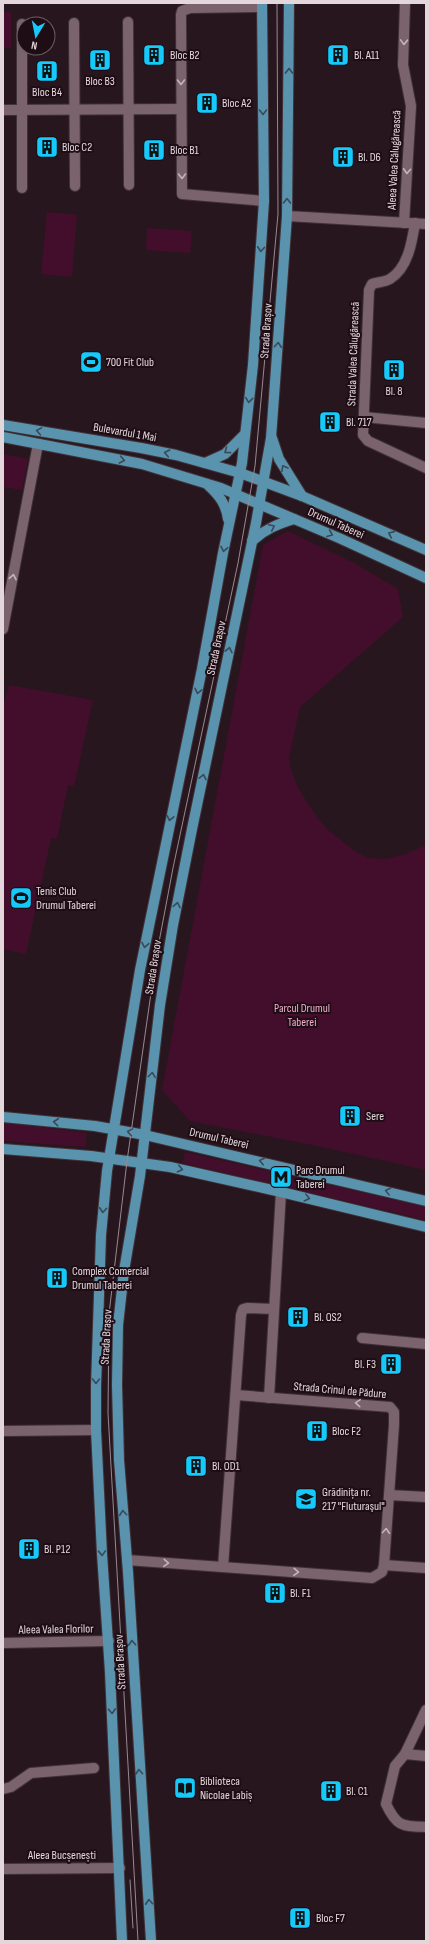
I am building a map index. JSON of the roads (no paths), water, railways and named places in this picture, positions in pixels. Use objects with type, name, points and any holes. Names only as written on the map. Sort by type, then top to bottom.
[{"type":"main road","name":"Strada Brașov","points":[[151,1941],[118,1434],[118,1332],[124,1271],[142,1163],[160,1005],[173,926],[260,504],[271,438],[287,216],[289,3]]},
{"type":"main road","name":"Strada Brașov","points":[[122,1941],[109,1641],[96,1430],[96,1370],[101,1235],[109,1158],[140,970],[202,669],[240,473],[253,365],[264,201],[262,5]]},
{"type":"main road","name":"Bulevardul 1 Mai","points":[[3,425],[141,448],[240,473]]},
{"type":"main road","points":[[205,463],[225,454],[245,434]]},
{"type":"main road","points":[[3,437],[142,464],[236,494]]},
{"type":"main road","points":[[271,438],[279,459],[302,496]]},
{"type":"main road","name":"Drumul Taberei","points":[[240,473],[302,496],[426,550]]},
{"type":"main road","points":[[207,484],[222,501],[227,510],[229,525]]},
{"type":"main road","name":"Drumul Taberei","points":[[236,494],[426,578]]},
{"type":"main road","points":[[252,541],[272,526],[294,519]]},
{"type":"main road","name":"Drumul Taberei","points":[[3,1117],[114,1129],[145,1135],[426,1201]]},
{"type":"main road","points":[[3,1149],[109,1158],[170,1167],[426,1227]]},
{"type":"street","name":"Aleea Valea Călugărească","points":[[404,223],[411,106],[403,65],[406,3]]},
{"type":"street","points":[[262,5],[190,8],[182,11],[181,109],[182,194],[264,201]]},
{"type":"street","points":[[128,22],[129,184]]},
{"type":"street","points":[[74,23],[75,186]]},
{"type":"street","points":[[22,56],[22,188]]},
{"type":"street","points":[[3,110],[181,109]]},
{"type":"street","points":[[287,216],[426,224]]},
{"type":"street","name":"Strada Valea Călugărească","points":[[415,223],[411,245],[404,262],[390,279],[372,284],[369,290],[363,435],[365,439],[426,468]]},
{"type":"street","points":[[364,417],[426,423]]},
{"type":"street","points":[[3,629],[38,444]]},
{"type":"street","points":[[269,1398],[281,1192]]},
{"type":"street","points":[[223,1567],[241,1315],[243,1310],[246,1308],[274,1309]]},
{"type":"street","points":[[362,1338],[426,1344]]},
{"type":"street","name":"Strada Crinul de Pădure","points":[[236,1395],[390,1407],[394,1412],[384,1565]]},
{"type":"street","points":[[3,1431],[96,1430]]},
{"type":"street","points":[[389,1495],[426,1497]]},
{"type":"street","points":[[127,1560],[372,1578],[382,1572],[384,1565],[426,1568]]},
{"type":"street","name":"Aleea Valea Florilor","points":[[3,1643],[109,1641]]},
{"type":"street","points":[[426,1710],[405,1754],[395,1766],[386,1804],[394,1819],[402,1826],[426,1827]]},
{"type":"street","points":[[405,1754],[426,1756]]},
{"type":"street","points":[[3,1789],[11,1787],[31,1773],[94,1768]]},
{"type":"street","name":"Aleea Bucșenești","points":[[3,1869],[120,1868]]},
{"type":"tram line","points":[[138,1941],[108,1413],[109,1314],[127,1161],[156,958],[173,868],[238,563],[255,466],[278,214],[277,3]]},
{"type":"tram line","points":[[130,1880],[133,1928]]},
{"type":"place","name":"Bloc B2","points":[[154,55]]},
{"type":"place","name":"Bl. A11","points":[[338,55]]},
{"type":"place","name":"Bloc B3","points":[[100,60]]},
{"type":"place","name":"Bloc B4","points":[[47,71]]},
{"type":"place","name":"Bloc A2","points":[[207,103]]},
{"type":"place","name":"Bloc C2","points":[[47,147]]},
{"type":"place","name":"Bloc B1","points":[[154,150]]},
{"type":"place","name":"Bl. D6","points":[[343,157]]},
{"type":"place","name":"700 Fit Club","points":[[91,362]]},
{"type":"place","name":"Bl. 8","points":[[394,370]]},
{"type":"place","name":"Bl. 717","points":[[330,422]]},
{"type":"place","name":"Tenis Club Drumul Taberei","points":[[21,898]]},
{"type":"place","name":"Sere","points":[[350,1116]]},
{"type":"place","name":"Parc Drumul Taberei","points":[[281,1177]]},
{"type":"place","name":"Complex Comercial Drumul Taberei","points":[[57,1278]]},
{"type":"place","name":"Bl. OS2","points":[[298,1317]]},
{"type":"place","name":"Bl. F3","points":[[391,1364]]},
{"type":"place","name":"Bloc F2","points":[[317,1431]]},
{"type":"place","name":"Bl. OD1","points":[[196,1466]]},
{"type":"place","name":"Grădinița nr. 217 \"Fluturaşul\"","points":[[306,1499]]},
{"type":"place","name":"Bl. P12","points":[[29,1549]]},
{"type":"place","name":"Bl. F1","points":[[275,1593]]},
{"type":"place","name":"Biblioteca Nicolae Labiș","points":[[185,1788]]},
{"type":"place","name":"Bl. C1","points":[[331,1791]]},
{"type":"place","name":"Bloc F7","points":[[300,1918]]},
{"type":"park label","name":"Parcul Drumul Taberei","points":[[302,1015]]}]
